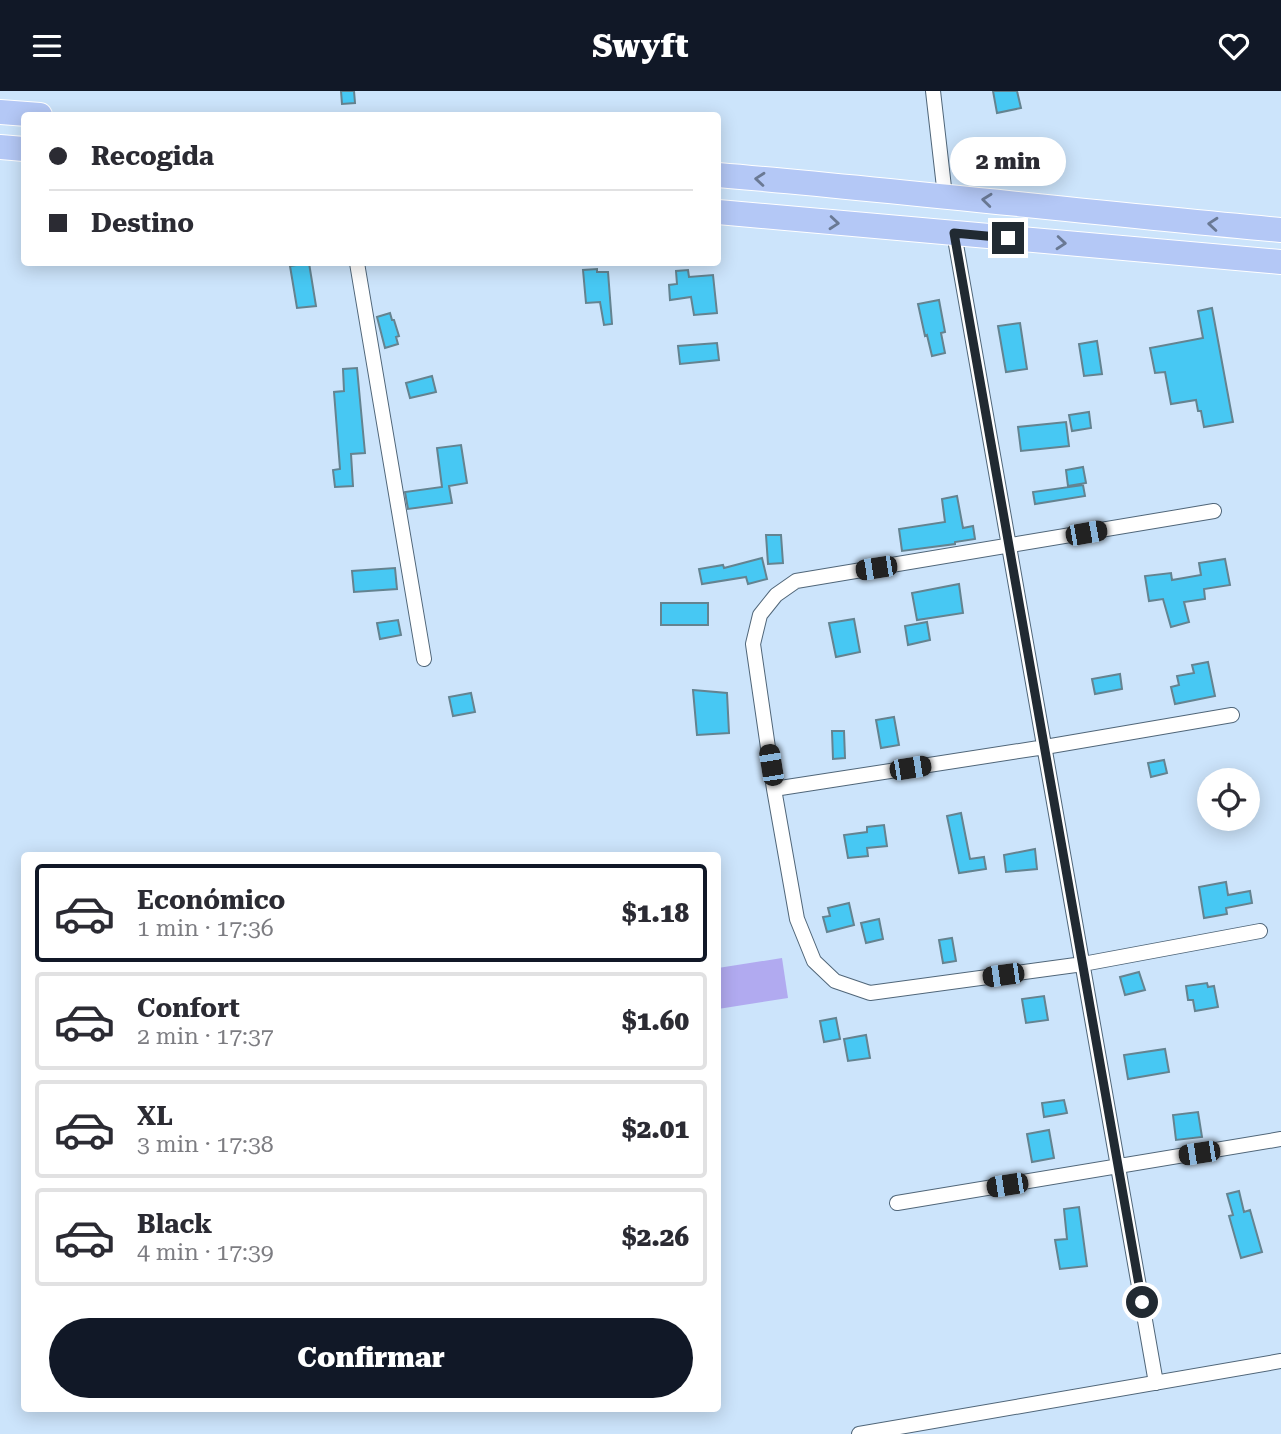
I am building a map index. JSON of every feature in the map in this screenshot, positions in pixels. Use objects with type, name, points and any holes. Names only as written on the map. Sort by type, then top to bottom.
[{"type":"highway","points":[[0,112],[21,114]]},
{"type":"highway","points":[[0,147],[21,149]]},
{"type":"highway","points":[[721,175],[1281,230]]},
{"type":"highway","points":[[721,212],[1281,262]]},
{"type":"street","points":[[933,91],[945,196]]},
{"type":"street","points":[[954,233],[1156,1383]]},
{"type":"street","points":[[358,266],[424,659]]},
{"type":"street","points":[[1214,511],[796,581],[776,595],[760,615],[753,644],[774,789],[797,919],[814,961],[835,981],[870,993],[1083,964],[1260,931]]},
{"type":"street","points":[[774,789],[1232,715]]},
{"type":"street","points":[[897,1203],[1281,1139]]},
{"type":"street","points":[[859,1434],[1281,1361]]},
{"type":"shaded area","points":[[782,958],[788,998],[721,1009],[721,968]]},
{"type":"building","points":[[341,91],[354,91],[355,103],[342,104]]},
{"type":"building","points":[[993,91],[1017,91],[1021,108],[997,113]]},
{"type":"building","points":[[290,266],[309,266],[316,306],[297,308]]},
{"type":"building","points":[[597,269],[597,272],[608,272],[612,324],[604,325],[600,302],[586,303],[583,270]]},
{"type":"building","points":[[688,270],[689,277],[713,275],[717,313],[694,315],[691,297],[670,300],[669,285],[677,284],[676,271]]},
{"type":"building","points":[[939,300],[945,332],[941,333],[945,353],[932,356],[918,304]]},
{"type":"building","points":[[1212,308],[1233,422],[1204,427],[1196,400],[1171,404],[1165,372],[1155,373],[1150,348],[1203,338],[1198,311]]},
{"type":"building","points":[[390,313],[399,336],[396,337],[398,344],[385,348],[377,317]]},
{"type":"building","points":[[1020,323],[1027,369],[1006,372],[998,326]]},
{"type":"building","points":[[1097,341],[1102,374],[1084,376],[1079,344]]},
{"type":"building","points":[[717,343],[719,360],[680,364],[678,346]]},
{"type":"building","points":[[357,368],[365,453],[351,454],[353,486],[335,487],[333,470],[340,469],[334,392],[344,391],[343,369]]},
{"type":"building","points":[[432,376],[436,392],[410,398],[406,383]]},
{"type":"building","points":[[1089,412],[1091,428],[1072,431],[1069,415]]},
{"type":"building","points":[[1066,422],[1069,446],[1021,451],[1018,427]]},
{"type":"building","points":[[461,445],[467,483],[449,486],[452,503],[408,509],[405,492],[442,487],[437,448]]},
{"type":"building","points":[[1083,467],[1086,483],[1068,486],[1066,470]]},
{"type":"building","points":[[1083,485],[1085,496],[1035,504],[1033,492]]},
{"type":"building","points":[[957,496],[963,528],[973,526],[975,539],[902,551],[899,529],[945,522],[942,499]]},
{"type":"building","points":[[766,535],[781,535],[783,563],[768,564]]},
{"type":"building","points":[[762,558],[767,579],[748,584],[746,577],[702,584],[699,569],[723,565],[724,568]]},
{"type":"building","points":[[1225,559],[1230,585],[1204,589],[1205,599],[1184,602],[1189,622],[1171,627],[1163,599],[1149,601],[1145,576],[1171,573],[1172,580],[1201,575],[1199,563]]},
{"type":"building","points":[[395,568],[397,589],[354,592],[352,571]]},
{"type":"building","points":[[959,584],[963,613],[917,620],[912,593]]},
{"type":"building","points":[[661,603],[708,603],[708,625],[661,625]]},
{"type":"building","points":[[854,619],[860,652],[836,657],[829,623]]},
{"type":"building","points":[[398,620],[401,635],[380,639],[377,623]]},
{"type":"building","points":[[927,622],[930,640],[908,645],[905,626]]},
{"type":"building","points":[[1208,662],[1215,696],[1175,704],[1171,687],[1179,685],[1177,676],[1194,673],[1192,665]]},
{"type":"building","points":[[1120,674],[1122,689],[1095,694],[1092,679]]},
{"type":"building","points":[[693,690],[727,693],[729,733],[697,735]]},
{"type":"building","points":[[471,693],[475,712],[453,716],[449,697]]},
{"type":"building","points":[[894,717],[899,745],[881,748],[876,720]]},
{"type":"building","points":[[832,731],[844,731],[845,758],[833,759]]},
{"type":"building","points":[[1164,760],[1167,773],[1151,777],[1148,763]]},
{"type":"building","points":[[961,813],[970,859],[984,857],[986,869],[959,873],[947,816]]},
{"type":"building","points":[[884,825],[887,846],[867,848],[868,856],[848,858],[844,835],[867,832],[867,827]]},
{"type":"building","points":[[1035,849],[1037,869],[1006,872],[1004,855]]},
{"type":"building","points":[[1226,882],[1228,895],[1250,891],[1252,903],[1226,908],[1227,914],[1204,918],[1199,887]]},
{"type":"building","points":[[849,903],[854,925],[827,932],[823,917],[830,916],[828,908]]},
{"type":"building","points":[[879,919],[883,939],[866,943],[861,923]]},
{"type":"building","points":[[952,938],[956,961],[943,963],[939,940]]},
{"type":"building","points":[[1139,972],[1145,990],[1125,995],[1120,977]]},
{"type":"building","points":[[1207,983],[1208,987],[1214,986],[1218,1007],[1195,1011],[1193,1000],[1188,1000],[1186,986]]},
{"type":"building","points":[[1044,996],[1048,1020],[1026,1023],[1022,999]]},
{"type":"building","points":[[836,1018],[840,1039],[824,1042],[820,1021]]},
{"type":"building","points":[[866,1035],[870,1058],[848,1061],[844,1039]]},
{"type":"building","points":[[1165,1049],[1169,1072],[1128,1079],[1124,1055]]},
{"type":"building","points":[[1064,1100],[1067,1113],[1044,1117],[1042,1103]]},
{"type":"building","points":[[1198,1112],[1202,1137],[1176,1140],[1173,1115]]},
{"type":"building","points":[[1049,1130],[1054,1158],[1032,1162],[1027,1134]]},
{"type":"building","points":[[1239,1191],[1244,1212],[1250,1210],[1262,1252],[1241,1258],[1229,1216],[1233,1215],[1227,1194]]},
{"type":"building","points":[[1079,1207],[1087,1266],[1060,1269],[1055,1240],[1067,1239],[1064,1209]]},
{"type":"route","points":[[1008,238],[954,233],[1142,1302]]}]
